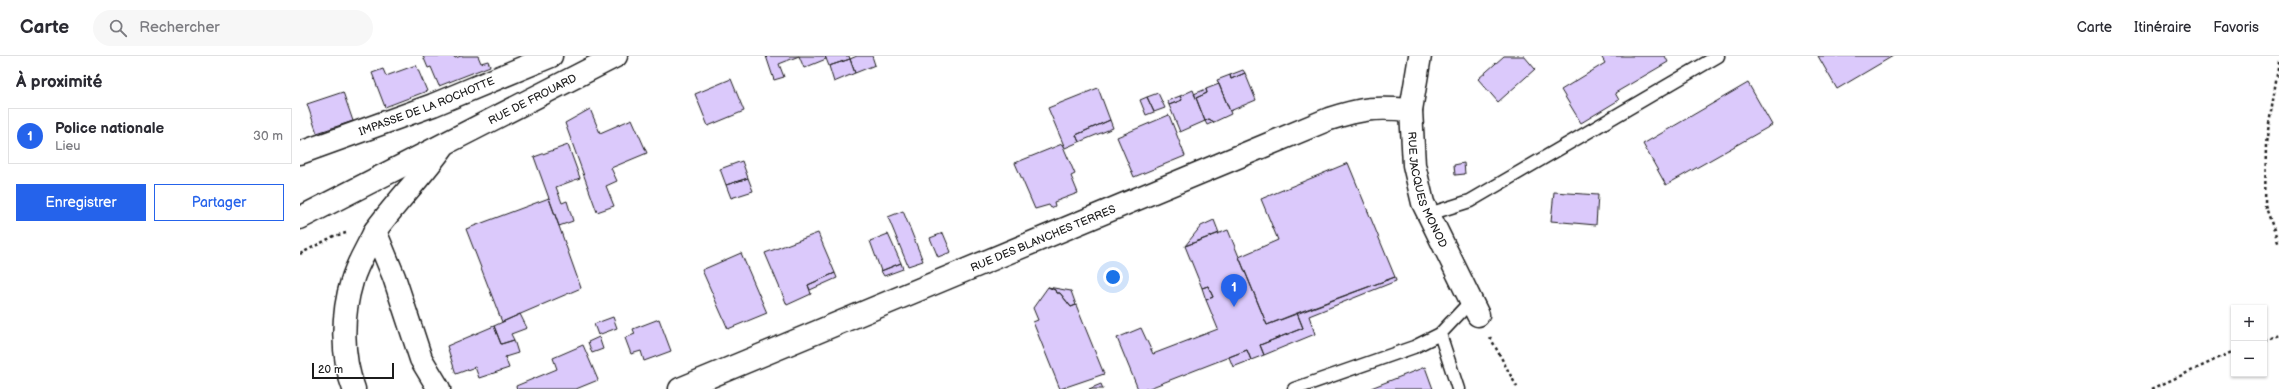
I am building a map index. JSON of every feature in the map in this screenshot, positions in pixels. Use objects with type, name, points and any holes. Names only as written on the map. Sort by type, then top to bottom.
[{"type":"main road","name":"IMPASSE DE LA ROCHOTTE","points":[[300,153],[433,105],[551,56]]},
{"type":"main road","name":"RUE DE FROUARD","points":[[300,218],[447,141],[616,56]]},
{"type":"main road","name":"RUE JACQUES MONOD","points":[[1420,56],[1411,110],[1414,165],[1423,203],[1474,308]]},
{"type":"main road","name":"RUE DES BLANCHES TERRES","points":[[680,389],[1329,119],[1359,109],[1381,107],[1411,110]]},
{"type":"main road","points":[[354,389],[345,352],[345,313],[352,280],[376,231],[390,210],[424,173],[447,141]]},
{"type":"main road","points":[[376,231],[394,277],[421,359],[439,389]]},
{"type":"lane","points":[[1429,214],[1470,201],[1718,56]]},
{"type":"lane","points":[[1294,389],[1414,347],[1440,334],[1474,308]]},
{"type":"lane","points":[[1440,334],[1458,389]]},
{"type":"path","points":[[2279,62],[2266,143],[2265,205],[2279,244]]},
{"type":"path","points":[[300,254],[334,236],[359,230],[376,231]]},
{"type":"path","points":[[1474,308],[1518,389]]},
{"type":"path","points":[[2267,339],[2279,335]]},
{"type":"path","points":[[2152,389],[2231,352]]},
{"type":"building","points":[[423,56],[454,56],[455,58],[461,56],[478,56],[481,63],[488,61],[490,66],[439,86],[431,67],[428,68]]},
{"type":"building","points":[[766,56],[799,56],[779,64],[784,77],[774,80]]},
{"type":"building","points":[[799,56],[825,56],[826,59],[804,68]]},
{"type":"building","points":[[825,56],[849,56],[850,59],[829,66]]},
{"type":"building","points":[[857,56],[872,56],[875,65],[855,73],[850,59]]},
{"type":"building","points":[[1504,56],[1524,56],[1535,69],[1498,102],[1478,79]]},
{"type":"building","points":[[1601,56],[1665,56],[1668,62],[1615,93],[1619,100],[1581,123],[1561,90],[1605,63]]},
{"type":"building","points":[[1818,56],[1893,56],[1837,89]]},
{"type":"building","points":[[850,59],[855,73],[834,82],[829,66]]},
{"type":"building","points":[[416,65],[427,91],[385,107],[372,73],[383,69],[386,76]]},
{"type":"building","points":[[1243,70],[1245,73],[1231,79],[1230,75]]},
{"type":"building","points":[[1245,73],[1256,100],[1230,111],[1217,80],[1230,75],[1231,79]]},
{"type":"building","points":[[731,79],[744,111],[708,126],[695,94]]},
{"type":"building","points":[[1748,83],[1772,125],[1666,185],[1643,144]]},
{"type":"building","points":[[1219,84],[1231,114],[1214,122],[1209,119],[1205,121],[1196,98],[1207,93],[1206,89]]},
{"type":"building","points":[[1098,88],[1110,120],[1076,135],[1079,142],[1065,148],[1048,108]]},
{"type":"building","points":[[1206,89],[1207,93],[1196,98],[1194,94]]},
{"type":"building","points":[[1193,90],[1205,121],[1180,132],[1169,105],[1182,100],[1180,96]]},
{"type":"building","points":[[343,92],[353,121],[317,133],[307,104]]},
{"type":"building","points":[[1158,93],[1165,108],[1154,112],[1147,97]]},
{"type":"building","points":[[1180,96],[1182,100],[1169,105],[1167,101]]},
{"type":"building","points":[[1147,97],[1154,112],[1146,115],[1140,100]]},
{"type":"building","points":[[590,109],[600,133],[632,119],[647,153],[611,168],[617,181],[606,186],[614,206],[597,212],[565,123]]},
{"type":"building","points":[[1169,115],[1185,156],[1134,177],[1117,137]]},
{"type":"building","points":[[1209,119],[1214,122],[1207,125],[1205,121]]},
{"type":"building","points":[[1110,120],[1113,128],[1079,142],[1076,135]]},
{"type":"building","points":[[1062,144],[1075,174],[1071,176],[1078,193],[1054,202],[1055,206],[1051,208],[1049,205],[1035,209],[1015,163]]},
{"type":"building","points":[[568,145],[580,178],[556,187],[562,203],[567,201],[573,221],[559,226],[534,157]]},
{"type":"building","points":[[742,161],[748,178],[726,185],[720,169]]},
{"type":"building","points":[[1348,163],[1395,277],[1267,325],[1239,257],[1278,240],[1261,199]]},
{"type":"building","points":[[1464,163],[1465,174],[1455,175],[1454,165]]},
{"type":"building","points":[[748,178],[753,191],[731,198],[726,185]]},
{"type":"building","points":[[1554,192],[1598,195],[1596,225],[1551,221]]},
{"type":"building","points":[[549,198],[581,288],[502,322],[466,229]]},
{"type":"building","points":[[903,211],[923,261],[908,266],[888,217]]},
{"type":"building","points":[[1214,220],[1219,233],[1185,246],[1201,226]]},
{"type":"building","points":[[1228,230],[1267,325],[1297,313],[1303,328],[1260,345],[1264,355],[1251,360],[1247,350],[1147,389],[1138,389],[1117,338],[1141,328],[1153,354],[1218,329],[1206,300],[1213,297],[1208,286],[1202,288],[1185,246]]},
{"type":"building","points":[[818,233],[835,273],[808,285],[811,294],[787,305],[765,253]]},
{"type":"building","points":[[943,233],[951,252],[938,257],[930,238]]},
{"type":"building","points":[[888,234],[901,263],[881,271],[870,241]]},
{"type":"building","points":[[741,253],[767,313],[728,329],[702,270]]},
{"type":"building","points":[[901,263],[903,269],[884,276],[881,271]]},
{"type":"building","points":[[835,273],[837,278],[810,290],[808,285]]},
{"type":"building","points":[[1395,277],[1396,281],[1309,316],[1315,334],[1264,355],[1260,345],[1303,328],[1297,313]]},
{"type":"building","points":[[1208,286],[1213,297],[1206,300],[1202,288]]},
{"type":"building","points":[[1048,287],[1071,291],[1076,305],[1071,307],[1060,293],[1056,293],[1055,290]]},
{"type":"building","points":[[1048,287],[1055,290],[1056,293],[1060,293],[1071,307],[1076,305],[1104,374],[1060,389],[1033,322],[1038,320],[1033,308]]},
{"type":"building","points":[[520,314],[527,328],[511,334],[514,340],[501,344],[494,326]]},
{"type":"building","points":[[613,317],[617,328],[598,335],[594,324]]},
{"type":"building","points":[[659,319],[671,351],[644,361],[641,351],[631,354],[625,338],[635,334],[633,329]]},
{"type":"building","points":[[494,326],[501,344],[514,340],[518,353],[505,357],[509,368],[479,378],[475,367],[456,374],[447,346]]},
{"type":"building","points":[[599,337],[603,349],[592,353],[588,342]]},
{"type":"building","points":[[583,345],[598,380],[576,389],[517,389],[516,386],[557,369],[553,358]]},
{"type":"building","points":[[1247,350],[1251,360],[1233,367],[1229,357]]},
{"type":"building","points":[[1425,367],[1433,389],[1371,388]]},
{"type":"building","points":[[1101,384],[1103,389],[1089,389]]},
{"type":"place","name":"Police nationale","points":[[1234,307]]}]
